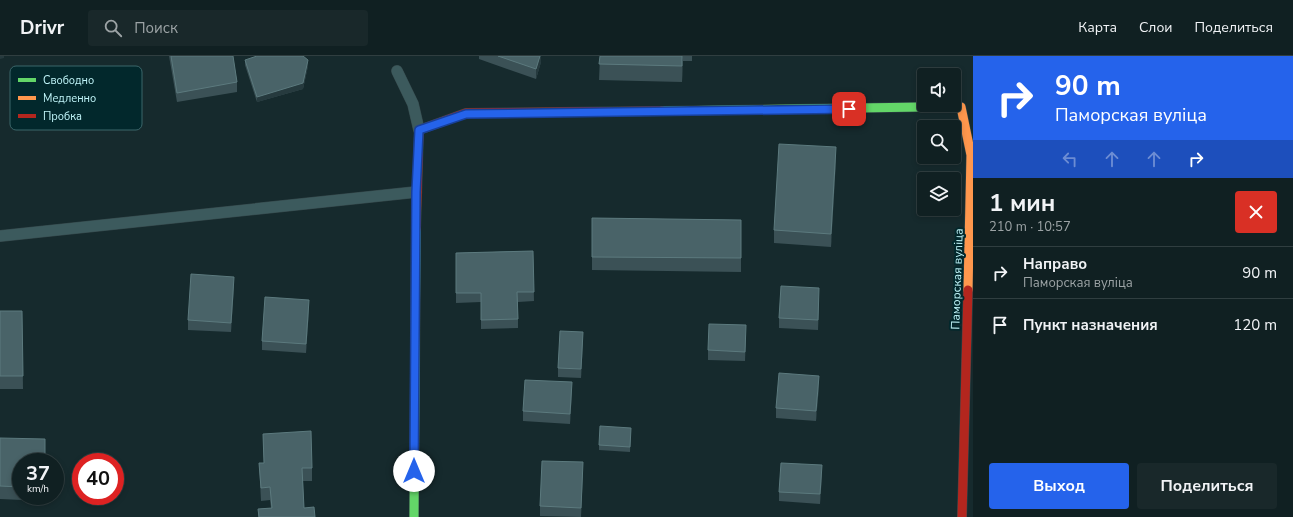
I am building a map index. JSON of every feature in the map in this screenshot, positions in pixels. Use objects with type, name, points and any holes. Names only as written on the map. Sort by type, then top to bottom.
[{"type":"street","name":"Паморская вуліца","points":[[419,130],[466,114],[961,107],[971,155],[962,517]]},
{"type":"street","points":[[414,517],[416,192],[419,130]]},
{"type":"lane","points":[[397,71],[413,104],[419,130]]},
{"type":"lane","points":[[0,236],[416,192]]},
{"type":"building","points":[[171,56],[233,56],[237,82],[177,93]]},
{"type":"building","points":[[257,56],[303,56],[308,60],[303,83],[257,97],[245,60]]},
{"type":"building","points":[[498,56],[540,56],[536,69]]},
{"type":"building","points":[[600,56],[682,56],[682,66],[599,64]]},
{"type":"building","points":[[779,144],[836,147],[831,234],[774,230]]},
{"type":"building","points":[[592,218],[741,220],[741,258],[592,257]]},
{"type":"building","points":[[533,251],[534,292],[517,292],[518,319],[481,320],[481,293],[456,293],[456,253]]},
{"type":"building","points":[[191,274],[234,277],[231,323],[188,320]]},
{"type":"building","points":[[781,286],[819,288],[818,320],[779,318]]},
{"type":"building","points":[[265,297],[309,300],[306,344],[262,341]]},
{"type":"building","points":[[0,311],[22,311],[23,376],[0,376]]},
{"type":"building","points":[[709,324],[746,325],[745,352],[708,350]]},
{"type":"building","points":[[560,331],[583,332],[581,369],[558,368]]},
{"type":"building","points":[[779,373],[819,376],[816,411],[776,408]]},
{"type":"building","points":[[525,380],[572,382],[570,414],[523,411]]},
{"type":"building","points":[[600,426],[631,428],[630,447],[599,445]]},
{"type":"building","points":[[311,431],[312,468],[302,468],[304,508],[314,507],[315,517],[259,517],[258,509],[272,508],[270,487],[261,488],[259,463],[264,463],[263,434]]},
{"type":"building","points":[[0,438],[45,439],[45,453],[12,453],[12,487],[0,486]]},
{"type":"building","points":[[542,461],[583,462],[581,508],[540,506]]},
{"type":"building","points":[[781,463],[822,465],[820,494],[779,492]]},
{"type":"traffic: fast","points":[[662,111],[917,107]]},
{"type":"traffic: fast","points":[[414,517],[416,229]]},
{"type":"traffic: slow","points":[[961,107],[971,155],[968,290]]},
{"type":"traffic: jam","points":[[416,229],[419,130],[466,113],[662,111]]},
{"type":"traffic: jam","points":[[962,517],[968,290]]},
{"type":"route","points":[[414,471],[416,192],[419,130],[466,114],[849,109]]}]
